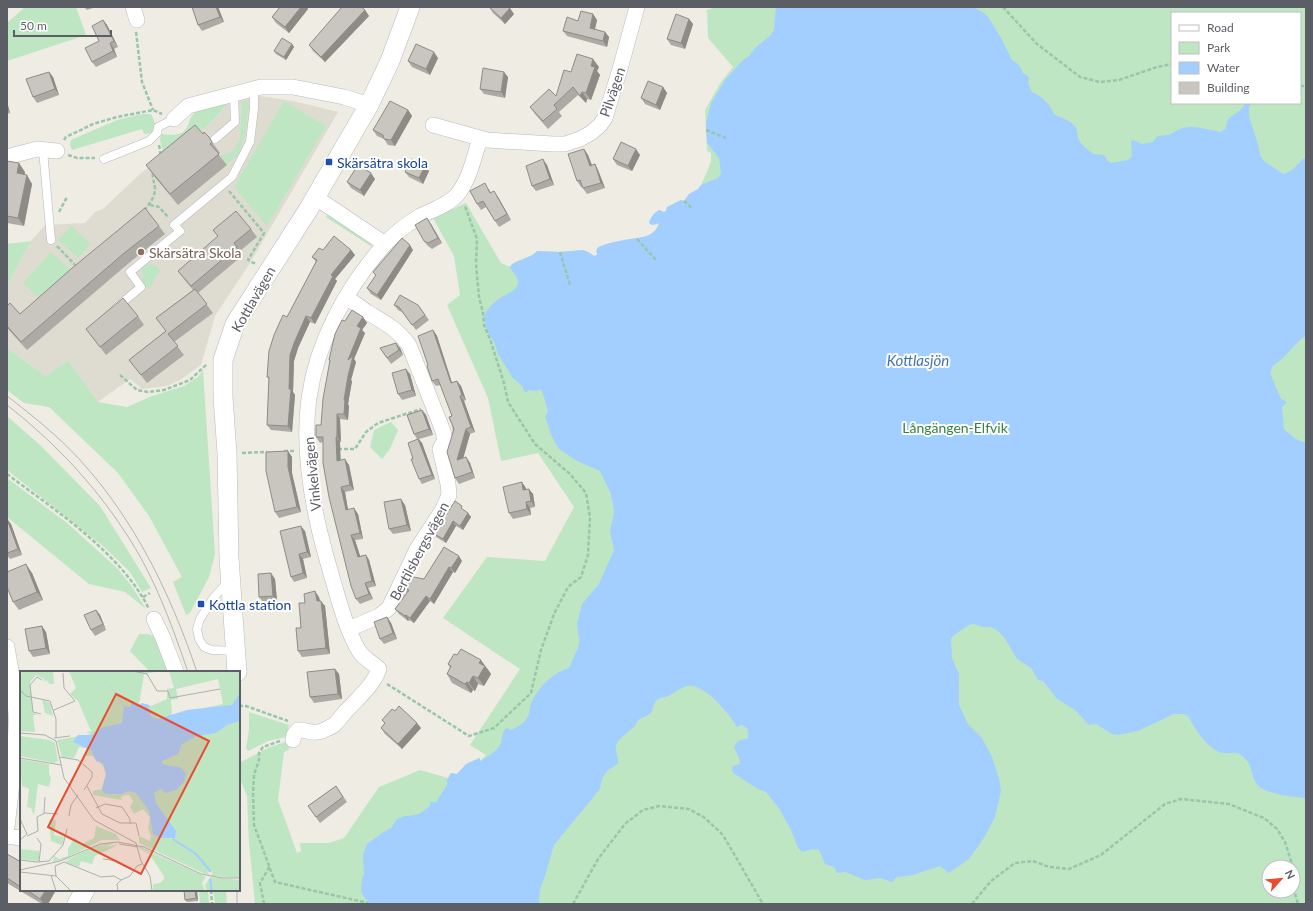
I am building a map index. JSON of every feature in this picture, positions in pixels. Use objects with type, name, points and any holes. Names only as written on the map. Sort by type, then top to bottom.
[{"type":"street","name":"Kottlavägen","points":[[237,671],[231,578],[223,397],[223,360],[235,324],[315,197],[368,105],[390,61],[410,7]]},
{"type":"street","name":"Pilvägen","points":[[433,125],[487,140],[565,144],[580,139],[591,133],[600,125],[604,118],[620,69],[637,7]]},
{"type":"street","points":[[174,119],[188,106],[261,87],[294,87],[344,97],[368,105]]},
{"type":"street","points":[[315,197],[385,244],[406,225],[456,196],[460,191],[471,167],[480,138]]},
{"type":"street","points":[[7,157],[37,149],[50,150]]},
{"type":"street","name":"Vinkelvägen","points":[[376,678],[379,669],[360,652],[348,629],[337,598],[321,538],[311,490],[307,439],[309,397],[317,366],[331,324],[337,311],[356,280],[385,244]]},
{"type":"street","name":"Bertilsbergsvägen","points":[[346,297],[394,328],[409,345],[443,431],[445,440],[440,449],[449,495],[443,509],[417,549],[389,608],[380,616],[348,629]]},
{"type":"street","points":[[154,619],[176,671]]},
{"type":"street","points":[[7,647],[11,668],[16,718],[15,762],[7,826]]},
{"type":"street","points":[[296,735],[321,731],[334,725],[376,678]]},
{"type":"street","points":[[7,836],[20,838]]},
{"type":"street","points":[[77,904],[84,891]]},
{"type":"lane","points":[[110,312],[142,287],[130,272],[180,231],[174,225],[232,177],[250,142],[254,108],[254,89]]},
{"type":"lane","points":[[215,139],[235,122],[234,94]]},
{"type":"lane","points":[[104,158],[149,141],[157,132],[158,127],[174,119]]},
{"type":"lane","points":[[50,150],[51,240]]},
{"type":"lane","points":[[231,578],[214,597],[200,619],[197,629],[199,639],[204,647],[212,650],[236,651]]},
{"type":"path","points":[[1003,7],[1037,44],[1080,77],[1100,82],[1119,80],[1157,67],[1171,64]]},
{"type":"path","points":[[135,13],[136,35],[142,82],[153,110]]},
{"type":"path","points":[[50,150],[66,137],[93,124],[117,117],[153,110],[174,119]]},
{"type":"path","points":[[706,130],[726,138]]},
{"type":"path","points":[[159,144],[161,157]]},
{"type":"path","points":[[50,150],[77,158],[104,158]]},
{"type":"path","points":[[139,214],[150,204],[155,190],[152,180],[153,173],[158,168]]},
{"type":"path","points":[[223,184],[264,233],[248,260],[256,264]]},
{"type":"path","points":[[376,678],[469,736],[494,728],[531,694],[541,650],[554,614],[568,587],[581,577],[588,555],[590,517],[586,494],[570,474],[535,444],[508,402],[504,383],[484,325],[483,312],[479,297],[476,264],[477,239],[460,191]]},
{"type":"path","points":[[57,216],[68,197]]},
{"type":"path","points":[[684,201],[693,209]]},
{"type":"path","points":[[150,204],[159,207],[170,220]]},
{"type":"path","points":[[637,239],[657,260]]},
{"type":"path","points":[[51,240],[78,267],[83,263]]},
{"type":"path","points":[[560,252],[570,286]]},
{"type":"path","points":[[252,270],[260,258]]},
{"type":"path","points":[[120,375],[137,390],[148,392],[164,390],[190,380],[209,362],[209,369]]},
{"type":"path","points":[[331,450],[355,449],[366,432],[378,423],[433,405]]},
{"type":"path","points":[[278,452],[308,450]]},
{"type":"path","points":[[226,453],[271,452]]},
{"type":"path","points":[[7,474],[72,523],[114,560],[143,597],[154,619]]},
{"type":"path","points":[[143,597],[150,593]]},
{"type":"path","points":[[240,706],[246,706],[294,723],[296,735],[263,747],[254,775],[254,825],[275,882],[368,903]]},
{"type":"path","points":[[972,904],[991,881],[1015,863],[1033,861],[1049,867],[1069,869],[1102,855],[1165,804],[1181,800],[1229,804],[1264,818],[1277,829],[1285,842],[1293,867],[1294,890],[1298,904]]},
{"type":"path","points":[[573,904],[598,859],[625,824],[643,810],[659,806],[689,810],[705,818],[723,835],[763,904]]},
{"type":"path","points":[[264,904],[260,883],[270,866]]},
{"type":"path","points":[[211,891],[212,904]]},
{"type":"shaded area","name":"Skärsätra Skola","points":[[260,96],[293,101],[338,112],[250,263],[215,316],[201,365],[180,380],[167,386],[142,389],[130,379],[98,402],[68,360],[46,376],[7,348],[7,285],[31,241],[45,225],[85,223],[95,212],[103,209],[141,173],[206,127],[234,98]]},
{"type":"green space","points":[[25,7],[76,7],[86,35],[7,61],[7,23]]},
{"type":"green space","name":"Kottlasjön","points":[[716,7],[1306,7],[1306,904],[255,904],[249,843],[247,796],[240,778],[240,763],[268,748],[288,741],[289,750],[284,752],[278,800],[297,853],[301,851],[300,843],[329,843],[344,838],[379,787],[420,770],[448,778],[451,773],[457,774],[473,761],[480,758],[480,761],[486,755],[470,745],[520,669],[443,618],[487,557],[545,561],[574,507],[538,453],[501,461],[488,398],[447,305],[460,295],[454,256],[433,218],[466,203],[501,263],[510,267],[516,262],[531,256],[537,251],[560,252],[583,250],[594,256],[597,255],[597,249],[600,246],[651,235],[659,224],[652,225],[649,223],[654,214],[659,210],[664,212],[666,211],[667,207],[681,200],[684,201],[689,194],[698,189],[701,185],[711,161],[711,153],[707,151],[705,110],[721,82],[733,67],[708,38],[707,10]]},
{"type":"green space","points":[[246,100],[249,106],[245,134],[239,154],[227,165],[219,156],[232,152],[240,139],[242,102]]},
{"type":"green space","points":[[225,101],[228,104],[206,127],[164,156],[160,140],[161,134],[173,135],[184,132],[194,113],[209,105]]},
{"type":"green space","points":[[284,101],[326,126],[267,226],[234,187]]},
{"type":"green space","points":[[142,114],[151,114],[155,126],[151,133],[144,134],[142,129],[72,150],[70,145],[71,140],[117,120]]},
{"type":"green space","points":[[329,212],[370,241],[372,247],[326,217]]},
{"type":"green space","points":[[71,226],[91,244],[78,258],[58,240]]},
{"type":"green space","points":[[31,241],[7,285],[7,244]]},
{"type":"green space","points":[[51,252],[70,269],[42,301],[23,283]]},
{"type":"green space","points":[[147,263],[159,268],[160,270],[148,289],[142,281],[143,272],[140,269]]},
{"type":"green space","points":[[7,348],[46,376],[68,360],[98,402],[127,407],[152,396],[184,386],[198,377],[203,370],[215,554],[209,577],[190,613],[186,615],[173,582],[182,577],[149,516],[118,473],[49,407],[24,403],[7,390]]},
{"type":"green space","points":[[7,416],[40,445],[100,506],[151,588],[142,592],[130,572],[104,547],[7,470]]},
{"type":"green space","points":[[391,422],[398,430],[390,449],[382,459],[370,447],[374,430]]},
{"type":"green space","points":[[7,478],[67,523],[118,569],[133,588],[146,609],[125,592],[89,584],[7,517]]},
{"type":"green space","points":[[139,634],[154,636],[171,671],[149,671],[130,651]]},
{"type":"green space","points":[[249,712],[289,725],[286,737],[268,741],[248,751],[246,748],[249,730]]},
{"type":"green space","points":[[199,891],[208,891],[209,904],[152,903],[200,903]]},
{"type":"green space","points":[[213,891],[226,891],[227,904],[215,904]]},
{"type":"water","name":"Kottlasjön","points":[[776,7],[973,7],[988,17],[1000,36],[1012,60],[1019,65],[1023,73],[1028,76],[1028,83],[1032,92],[1046,101],[1054,114],[1074,125],[1077,129],[1078,139],[1084,146],[1093,154],[1104,155],[1111,163],[1128,160],[1132,156],[1131,141],[1133,140],[1142,144],[1153,142],[1158,136],[1170,134],[1190,127],[1221,132],[1226,128],[1228,120],[1244,104],[1251,104],[1249,116],[1260,155],[1264,161],[1283,174],[1292,170],[1306,158],[1306,336],[1273,366],[1270,373],[1281,399],[1287,402],[1282,407],[1284,429],[1297,439],[1306,442],[1306,800],[1304,798],[1272,793],[1260,787],[1253,777],[1250,766],[1241,755],[1235,753],[1223,753],[1212,748],[1198,733],[1188,716],[1184,714],[1174,714],[1138,731],[1118,735],[1112,734],[1096,724],[1089,725],[1075,710],[1057,699],[1043,681],[1038,680],[1031,668],[1017,659],[1004,637],[997,630],[974,624],[969,625],[954,635],[951,639],[952,658],[959,674],[959,705],[968,724],[982,738],[992,757],[999,778],[1001,791],[995,817],[984,838],[969,859],[949,873],[940,866],[913,875],[897,877],[892,882],[880,878],[865,880],[845,872],[837,873],[834,867],[825,864],[819,850],[813,849],[802,852],[798,848],[781,811],[766,792],[758,789],[733,773],[733,766],[740,764],[740,760],[734,747],[741,740],[748,738],[747,728],[741,725],[737,727],[722,707],[701,689],[693,686],[687,686],[667,697],[657,700],[650,714],[638,720],[635,726],[619,740],[616,746],[618,764],[610,768],[605,774],[600,789],[554,845],[540,889],[539,904],[368,904],[368,901],[361,892],[362,878],[364,875],[363,855],[367,844],[391,828],[397,819],[419,814],[430,806],[430,802],[436,802],[447,785],[447,780],[451,773],[457,774],[466,764],[480,758],[480,761],[489,756],[501,743],[504,730],[507,728],[511,730],[525,721],[529,714],[532,701],[540,689],[551,678],[569,668],[580,640],[577,624],[582,604],[599,584],[614,550],[610,531],[614,513],[613,503],[610,492],[600,471],[577,461],[559,449],[552,437],[545,416],[548,412],[541,389],[536,391],[529,390],[525,392],[522,386],[513,378],[498,354],[494,342],[487,331],[484,316],[495,302],[514,290],[518,284],[517,277],[510,267],[512,264],[533,255],[537,251],[560,252],[583,250],[594,256],[597,255],[597,249],[603,245],[648,236],[657,228],[659,223],[652,225],[649,223],[651,217],[655,213],[659,210],[664,212],[666,211],[667,207],[681,200],[684,201],[689,194],[698,189],[701,185],[718,178],[721,174],[719,158],[707,143],[706,124],[711,103],[725,80],[755,48],[771,35],[774,30]]},
{"type":"building","points":[[192,7],[216,7],[220,17],[198,25]]},
{"type":"building","points":[[280,7],[301,7],[285,27],[272,17]]},
{"type":"building","points":[[342,7],[361,7],[365,10],[321,57],[309,45]]},
{"type":"building","points":[[489,7],[509,7],[510,8],[501,18]]},
{"type":"building","points":[[581,11],[593,14],[590,28],[605,32],[603,41],[563,31],[567,17],[578,21]]},
{"type":"building","points":[[676,14],[689,19],[681,43],[667,39]]},
{"type":"building","points":[[103,20],[114,41],[110,43],[113,51],[92,62],[85,48],[99,41],[92,26]]},
{"type":"building","points":[[282,38],[292,44],[284,57],[274,51]]},
{"type":"building","points":[[416,44],[434,52],[426,69],[408,61]]},
{"type":"building","points":[[577,54],[593,59],[591,66],[595,67],[586,93],[582,92],[580,96],[573,87],[554,105],[557,109],[543,121],[530,107],[549,89],[556,96],[564,70],[571,72]]},
{"type":"building","points":[[483,68],[504,72],[501,92],[480,89]]},
{"type":"building","points":[[49,72],[55,89],[33,97],[26,79]]},
{"type":"building","points":[[648,81],[663,87],[656,105],[641,98]]},
{"type":"building","points":[[390,101],[408,110],[391,140],[384,139],[383,135],[373,130]]},
{"type":"building","points":[[195,125],[203,134],[204,132],[209,137],[212,142],[210,144],[219,154],[170,194],[146,165]]},
{"type":"building","points":[[621,142],[636,149],[628,166],[613,159]]},
{"type":"building","points":[[584,149],[590,166],[595,164],[601,183],[583,188],[580,180],[577,181],[568,154]]},
{"type":"building","points":[[411,159],[425,166],[419,178],[405,172]]},
{"type":"building","points":[[543,159],[550,179],[532,186],[526,166]]},
{"type":"building","points":[[7,161],[19,163],[17,173],[27,175],[18,218],[7,216]]},
{"type":"building","points":[[358,165],[371,173],[360,190],[347,182]]},
{"type":"building","points":[[485,183],[490,193],[494,191],[507,214],[495,221],[483,201],[477,204],[470,191]]},
{"type":"building","points":[[145,208],[159,226],[123,254],[21,342],[7,326],[7,306],[10,303],[20,314],[71,269]]},
{"type":"building","points":[[236,211],[251,229],[234,243],[237,247],[191,286],[178,271],[218,236],[213,230]]},
{"type":"building","points":[[427,218],[438,238],[428,243],[424,241],[415,225]]},
{"type":"building","points":[[334,236],[351,250],[331,275],[333,276],[311,318],[306,316],[294,343],[290,355],[289,389],[291,389],[288,426],[267,425],[269,377],[267,377],[269,351],[274,335],[283,315],[287,317],[317,260],[312,257],[319,248],[323,250]]},
{"type":"building","points":[[402,238],[410,245],[377,295],[367,288],[376,275],[373,272]]},
{"type":"building","points":[[195,289],[207,304],[168,334],[178,346],[141,375],[129,360],[166,331],[156,318]]},
{"type":"building","points":[[400,295],[418,305],[425,315],[412,325],[399,307],[394,305]]},
{"type":"building","points":[[123,298],[138,316],[100,347],[86,329]]},
{"type":"building","points":[[352,310],[363,317],[357,326],[361,328],[348,360],[353,356],[344,400],[344,414],[337,414],[336,437],[337,461],[345,459],[350,485],[341,487],[346,510],[354,508],[360,533],[351,535],[358,557],[366,555],[372,581],[365,583],[369,594],[356,599],[351,586],[329,497],[323,463],[323,437],[316,437],[316,425],[321,425],[329,360],[335,334],[342,320],[345,321]]},
{"type":"building","points":[[433,330],[451,383],[457,381],[462,395],[460,396],[471,427],[466,429],[457,460],[466,457],[472,472],[455,478],[447,452],[454,429],[449,417],[452,416],[438,379],[432,381],[418,336]]},
{"type":"building","points":[[396,343],[399,350],[387,358],[380,348]]},
{"type":"building","points":[[406,369],[412,390],[398,394],[392,373]]},
{"type":"building","points":[[422,410],[429,429],[414,434],[407,415]]},
{"type":"building","points":[[418,439],[432,475],[419,479],[411,459],[413,459],[408,443]]},
{"type":"building","points":[[288,451],[288,467],[297,507],[275,512],[266,471],[266,452]]},
{"type":"building","points":[[522,482],[523,490],[529,489],[531,501],[526,502],[527,509],[509,513],[503,487]]},
{"type":"building","points":[[401,499],[407,525],[389,529],[384,502]]},
{"type":"building","points":[[455,501],[468,513],[460,526],[453,521],[443,539],[433,533],[439,522],[441,523]]},
{"type":"building","points":[[7,519],[18,549],[7,553]]},
{"type":"building","points":[[301,526],[307,552],[299,554],[303,573],[291,577],[280,531]]},
{"type":"building","points":[[444,547],[459,556],[451,568],[449,567],[430,599],[426,596],[410,618],[406,615],[405,616],[395,609],[409,590],[404,589],[408,576],[424,579]]},
{"type":"building","points":[[26,564],[37,592],[13,602],[7,587],[7,572]]},
{"type":"building","points":[[271,573],[273,596],[259,597],[258,574]]},
{"type":"building","points":[[315,591],[317,601],[321,601],[326,648],[298,651],[296,628],[301,628],[299,603],[305,603],[304,594]]},
{"type":"building","points":[[96,610],[103,624],[91,630],[84,615]]},
{"type":"building","points":[[387,617],[393,633],[380,639],[374,622]]},
{"type":"building","points":[[42,626],[46,648],[29,651],[25,629]]},
{"type":"building","points":[[461,649],[481,660],[479,663],[485,666],[478,678],[473,676],[469,683],[467,682],[465,684],[447,674],[451,666],[448,664],[454,654],[457,655]]},
{"type":"building","points":[[335,669],[338,694],[310,697],[307,672]]},
{"type":"building","points":[[399,706],[417,723],[398,744],[381,728],[385,723],[382,720],[392,709],[395,711]]},
{"type":"building","points":[[336,786],[343,797],[316,817],[308,806]]},
{"type":"building","points":[[7,854],[20,861],[20,886],[7,878]]},
{"type":"building","points":[[28,891],[45,891],[40,899]]},
{"type":"building","points":[[184,891],[195,891],[196,898],[185,900]]},
{"type":"tram line","points":[[7,396],[45,426],[72,451],[100,483],[118,508],[134,533],[163,587],[187,643],[197,671]]},
{"type":"tram line","points":[[7,405],[47,439],[65,457],[99,495],[129,538],[155,587],[173,629],[188,671]]},
{"type":"tram line","points":[[237,891],[237,904]]},
{"type":"place","name":"Skärsätra skola","points":[[329,162]]},
{"type":"place","name":"Skärsätra Skola","points":[[141,252]]},
{"type":"place","name":"Kottla station","points":[[201,604]]},
{"type":"park label","name":"Långängen-Elfvik","points":[[955,427]]}]
